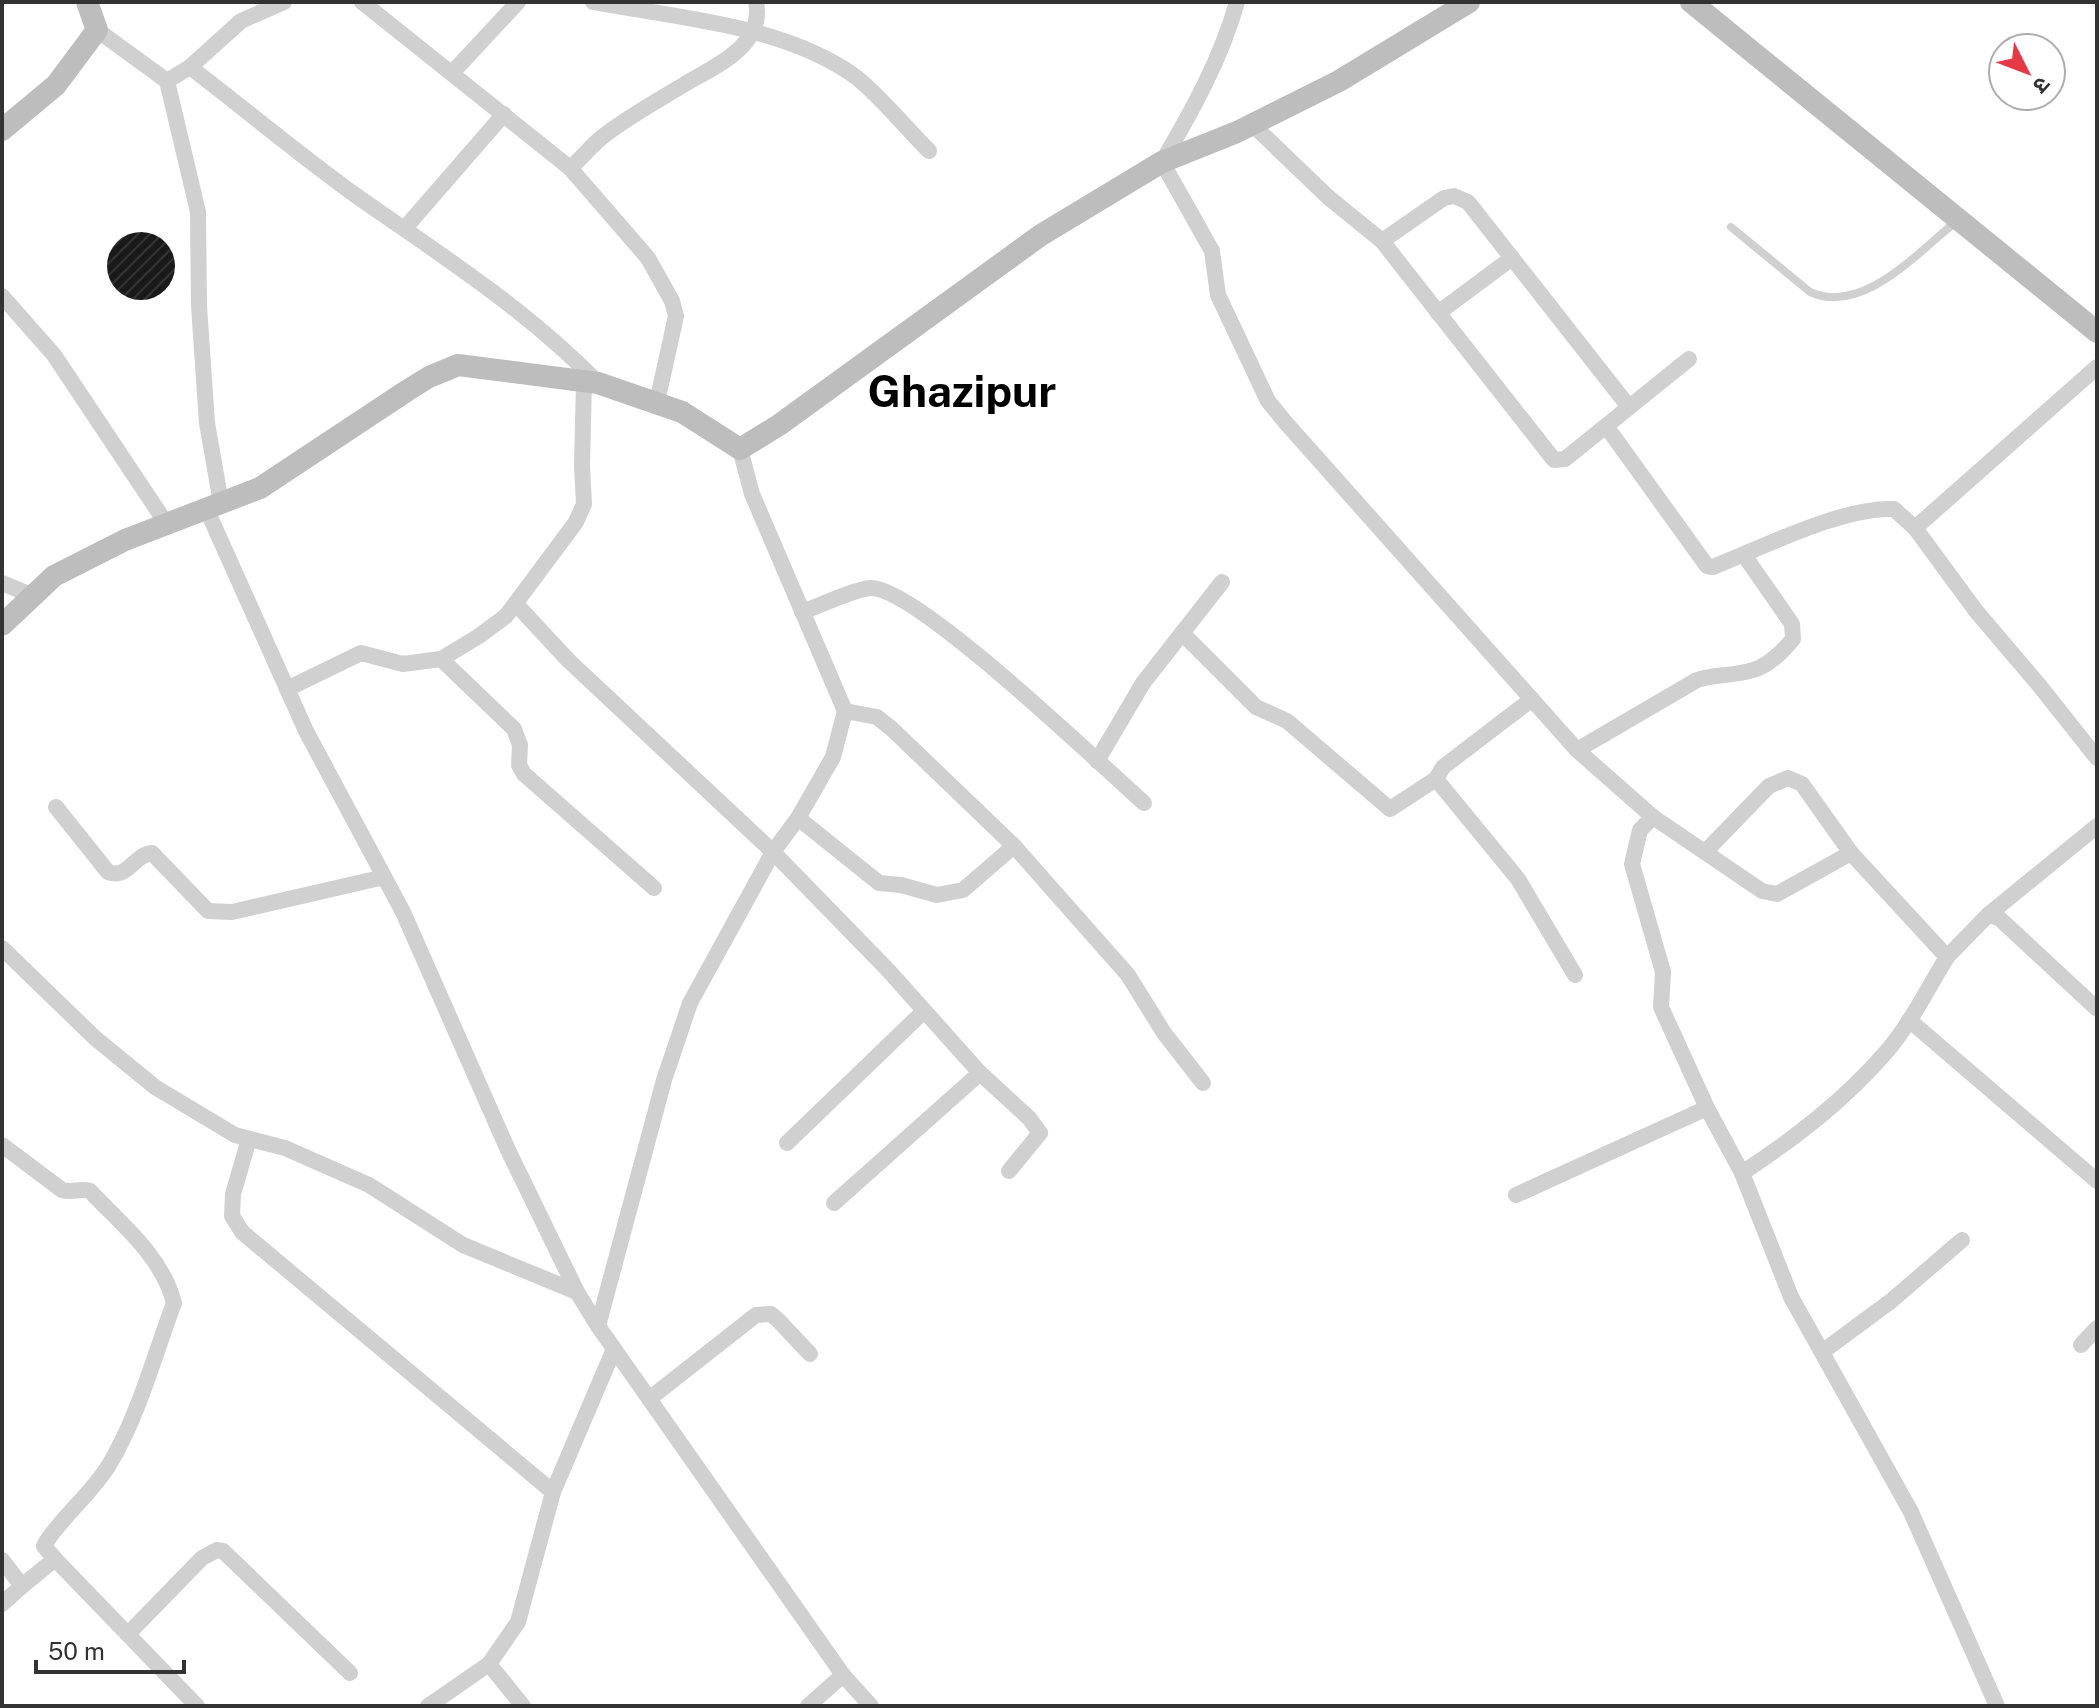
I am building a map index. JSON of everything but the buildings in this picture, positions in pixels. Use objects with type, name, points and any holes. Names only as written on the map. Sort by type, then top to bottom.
[{"type":"street","points":[[87,2],[97,30],[167,81],[198,212],[199,306],[213,506],[306,731],[403,912],[508,1150],[577,1292],[843,1675],[871,1706]]},
{"type":"street","points":[[167,81],[190,67],[241,21],[284,2]]},
{"type":"street","points":[[362,2],[570,168],[648,258],[672,301],[676,316],[657,402]]},
{"type":"street","points":[[452,73],[518,2]]},
{"type":"street","points":[[593,2],[753,32],[819,55],[857,78],[929,151]]},
{"type":"street","points":[[570,168],[600,139],[734,55],[753,32],[758,12],[756,2]]},
{"type":"street","points":[[1162,162],[1194,108],[1230,27],[1237,2]]},
{"type":"street","points":[[740,449],[779,425],[1041,235],[1162,162],[1253,125],[1339,81],[1469,2]]},
{"type":"street","points":[[1691,2],[2097,332]]},
{"type":"street","points":[[2,130],[56,85],[97,30]]},
{"type":"street","points":[[190,67],[356,195],[460,265],[571,355],[591,382],[582,450],[584,504],[576,522],[516,604],[479,636],[441,659],[403,664],[361,653],[287,689]]},
{"type":"street","points":[[405,228],[504,114]]},
{"type":"street","points":[[1253,125],[1328,197],[1382,241],[1554,460],[1565,459],[1689,359]]},
{"type":"street","points":[[1162,162],[1212,251],[1218,295],[1268,401],[1577,750],[1653,817],[1762,891],[1777,894],[1851,853]]},
{"type":"street","points":[[1382,241],[1444,198],[1454,196],[1468,202],[1629,407]]},
{"type":"street","points":[[1438,313],[1512,258]]},
{"type":"street","points":[[2,296],[54,355],[166,523]]},
{"type":"street","points":[[2,625],[54,576],[90,556],[166,523],[260,488],[408,390],[458,365],[591,382],[682,412],[740,449],[752,494],[845,711],[833,757],[798,818],[773,852],[690,1003],[664,1080],[598,1326]]},
{"type":"street","points":[[1915,528],[2097,367]]},
{"type":"street","points":[[1606,426],[1707,566],[1713,567],[1820,524],[1879,509],[1894,509],[1915,528],[1976,611],[2097,758]]},
{"type":"street","points":[[1577,750],[1697,680],[1755,670],[1785,649],[1795,634],[1792,624],[1744,555]]},
{"type":"street","points":[[1097,761],[1143,683],[1222,582]]},
{"type":"street","points":[[2,583],[33,596]]},
{"type":"street","points":[[802,612],[870,587],[897,596],[973,651],[1144,803]]},
{"type":"street","points":[[516,604],[568,660],[773,852],[980,1073],[1029,1118],[1040,1133],[1009,1171]]},
{"type":"street","points":[[1182,633],[1256,707],[1287,721],[1390,809],[1436,779],[1443,767],[1532,699]]},
{"type":"street","points":[[441,659],[514,729],[520,745],[519,765],[524,774],[654,888]]},
{"type":"street","points":[[845,711],[877,717],[1014,846],[1128,975],[1164,1033],[1203,1083]]},
{"type":"street","points":[[1705,852],[1769,786],[1788,778],[1802,784],[1851,853],[1947,957]]},
{"type":"street","points":[[1436,779],[1518,879],[1575,975]]},
{"type":"street","points":[[56,807],[108,872],[115,875],[122,873],[145,854],[152,853],[208,911],[232,912],[384,877]]},
{"type":"street","points":[[1653,817],[1640,830],[1632,864],[1663,972],[1661,1007],[1707,1108],[1742,1173],[1791,1297],[1911,1512],[1997,1706]]},
{"type":"street","points":[[798,818],[879,883],[901,885],[937,895],[963,890],[1014,846]]},
{"type":"street","points":[[1742,1173],[1798,1136],[1851,1090],[1889,1049],[1947,957],[1988,915],[2097,826]]},
{"type":"street","points":[[1988,915],[1999,918],[2097,1009]]},
{"type":"street","points":[[2,948],[95,1038],[155,1087],[235,1135],[285,1148],[369,1185],[463,1245],[577,1292]]},
{"type":"street","points":[[787,1143],[924,1011]]},
{"type":"street","points":[[1909,1020],[2097,1181]]},
{"type":"street","points":[[834,1203],[980,1073]]},
{"type":"street","points":[[1516,1195],[1707,1108]]},
{"type":"street","points":[[249,1139],[233,1194],[232,1216],[242,1232],[553,1492]]},
{"type":"street","points":[[2,1145],[62,1190],[90,1191],[155,1260],[169,1285],[174,1303],[125,1435],[99,1479],[44,1546],[197,1706]]},
{"type":"street","points":[[1822,1352],[1891,1301],[1962,1240]]},
{"type":"street","points":[[649,1399],[756,1315],[771,1314],[810,1354]]},
{"type":"street","points":[[2081,1345],[2097,1328]]},
{"type":"street","points":[[428,1706],[489,1664],[518,1622],[553,1492],[614,1349]]},
{"type":"street","points":[[128,1634],[202,1558],[217,1550],[223,1551],[350,1673]]},
{"type":"street","points":[[2,1604],[55,1559]]},
{"type":"street","points":[[2,1560],[22,1586]]},
{"type":"street","points":[[489,1664],[523,1706]]},
{"type":"street","points":[[808,1706],[843,1675]]},
{"type":"lane","points":[[1731,227],[1810,292],[1824,299],[1844,299],[1879,284],[1959,219]]},
{"type":"district","name":"Ghazipur","points":[[962,391]]}]
